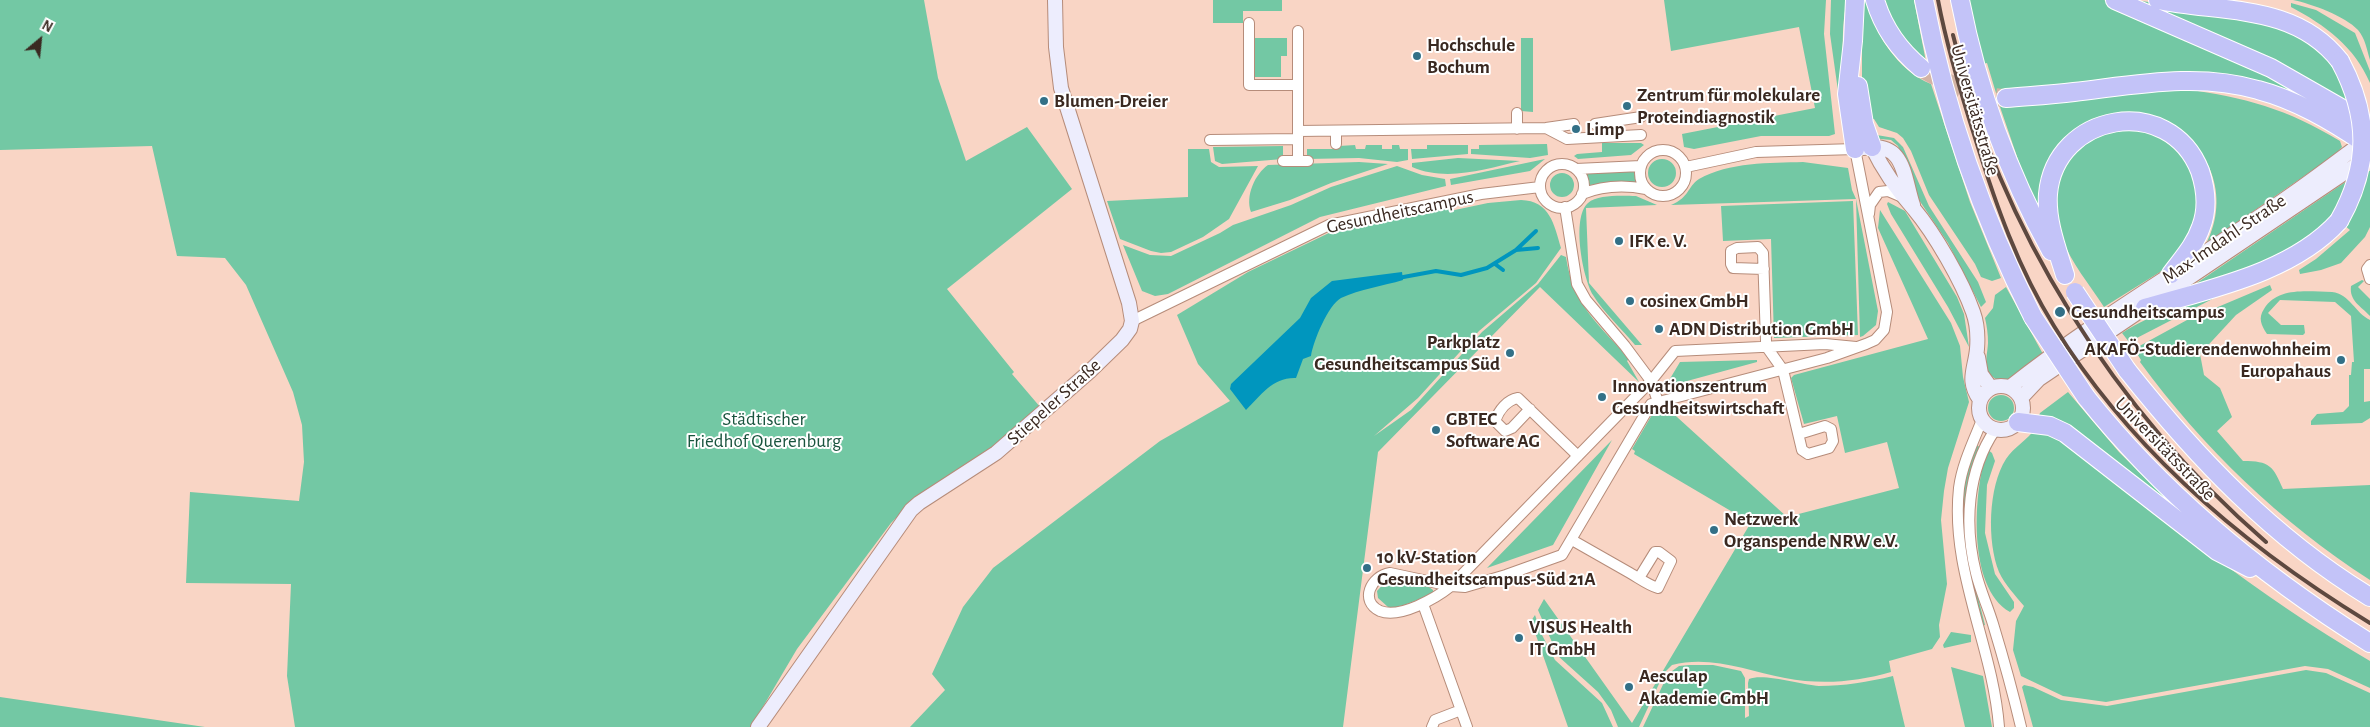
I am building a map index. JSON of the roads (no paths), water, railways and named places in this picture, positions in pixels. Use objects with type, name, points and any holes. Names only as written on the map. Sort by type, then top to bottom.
[{"type":"highway","points":[[1855,0],[1847,94],[1863,148]]},
{"type":"highway","points":[[1875,0],[1889,32],[1900,48],[1921,68]]},
{"type":"highway","name":"Universitätsstraße","points":[[1924,0],[1940,70],[1965,156],[1993,232],[2033,317],[2086,397],[2125,444],[2173,492],[2230,542],[2291,589],[2370,643]]},
{"type":"highway","name":"Universitätsstraße","points":[[1960,0],[1969,46],[1998,136],[2038,228],[2064,275],[2127,370],[2178,432],[2228,486],[2292,543],[2370,597]]},
{"type":"highway","points":[[2115,0],[2271,68],[2348,112],[2369,142]]},
{"type":"highway","points":[[2145,308],[2245,277],[2286,261],[2312,245],[2339,221],[2348,207],[2365,166],[2367,135],[2366,119],[2359,93],[2340,61],[2316,37],[2284,20],[2244,10],[2158,0]]},
{"type":"highway","points":[[2006,98],[2075,92],[2148,82],[2218,83],[2258,89],[2279,97],[2317,114],[2369,142]]},
{"type":"highway","points":[[2064,275],[2048,212],[2048,193],[2052,177],[2060,160],[2086,132],[2103,124],[2123,121],[2142,122],[2158,126],[2172,134],[2194,156],[2203,180],[2206,198],[2202,227],[2186,254],[2171,274]]},
{"type":"highway","points":[[2018,422],[2050,426],[2065,433],[2217,551],[2291,589]]},
{"type":"street","points":[[1055,0],[1056,47],[1061,88],[1114,253],[1132,321]]},
{"type":"street","points":[[1249,23],[1249,85],[1298,85]]},
{"type":"street","points":[[1283,162],[1303,161],[1300,141],[1298,31]]},
{"type":"street","points":[[1517,112],[1517,129]]},
{"type":"street","points":[[1598,141],[1597,124],[1641,116]]},
{"type":"street","points":[[1210,140],[1300,141],[1336,131],[1517,129],[1546,128],[1574,124]]},
{"type":"street","points":[[1546,128],[1567,139],[1598,141],[1641,135]]},
{"type":"street","points":[[1336,131],[1336,144]]},
{"type":"street","name":"Max-Imdahl-Straße","points":[[2010,387],[2040,364],[2171,274],[2285,200],[2369,142]]},
{"type":"street","name":"Max-Imdahl-Straße","points":[[2021,398],[2039,379],[2145,308],[2369,142]]},
{"type":"street","points":[[1686,167],[1756,152],[1885,147],[1896,155],[1914,210]]},
{"type":"street","points":[[1863,148],[1902,198],[1914,210],[1949,263],[1965,294],[1976,324],[1977,350],[1981,374],[1991,388]]},
{"type":"street","points":[[1856,347],[1825,344],[1676,351],[1651,381],[1451,586],[1434,600],[1387,613],[1378,610],[1372,604],[1369,590],[1377,577],[1390,574],[1451,586],[1465,587],[1562,555],[1651,404],[1826,358],[1856,347],[1874,340],[1884,330],[1887,322],[1887,312],[1868,220],[1863,148]]},
{"type":"street","points":[[1582,194],[1583,180],[1576,169],[1570,165],[1555,164],[1544,173],[1540,187],[1544,199],[1549,203],[1565,207],[1573,204],[1582,194],[1595,189],[1632,186],[1646,189],[1659,196],[1674,194],[1685,182],[1686,167],[1678,154],[1664,149],[1649,154],[1640,166],[1639,174],[1646,189]]},
{"type":"street","points":[[1576,169],[1640,166]]},
{"type":"street","name":"Gesundheitscampus","points":[[1132,321],[1329,225],[1481,194],[1540,187]]},
{"type":"street","points":[[1868,220],[1870,205],[1879,192],[1888,191],[1902,198]]},
{"type":"street","points":[[1565,207],[1577,284],[1586,300],[1625,346],[1651,381],[1658,402]]},
{"type":"street","points":[[2370,265],[2367,269],[2370,279]]},
{"type":"street","points":[[1764,269],[1766,346],[1783,370],[1798,434]]},
{"type":"street","name":"Stiepeler Straße","points":[[758,727],[911,510],[1016,438],[1122,340],[1132,321]]},
{"type":"street","points":[[1977,350],[1971,380],[1980,400]]},
{"type":"street","points":[[2002,385],[2010,387],[2021,398],[2023,413],[2018,422],[2011,428],[1995,430],[1982,420],[1978,409],[1980,400],[1991,388],[2002,385]]},
{"type":"street","points":[[1530,410],[1578,456]]},
{"type":"street","points":[[1982,420],[1962,475],[1958,501],[1961,564],[1997,698],[1999,727]]},
{"type":"street","points":[[1995,430],[1985,445],[1974,474],[1970,502],[1970,527],[1976,573],[2020,727]]},
{"type":"street","points":[[1572,540],[1639,578]]},
{"type":"street","points":[[1423,604],[1467,727]]},
{"type":"street","points":[[1982,644],[1996,640]]},
{"type":"street","points":[[1432,727],[1435,720],[1461,710]]},
{"type":"water","points":[[1402,272],[1403,280],[1356,292],[1336,302],[1322,324],[1311,356],[1303,359],[1296,378],[1288,378],[1274,384],[1262,393],[1246,410],[1230,389],[1231,384],[1300,318],[1311,298],[1332,281]]},
{"type":"waterway","points":[[1398,278],[1436,271],[1461,275],[1487,268],[1516,250],[1536,231]]},
{"type":"waterway","points":[[1516,250],[1538,248]]},
{"type":"waterway","points":[[1495,264],[1503,270]]},
{"type":"tunnel","points":[[1921,68],[1962,89],[1983,95],[2006,98]]},
{"type":"railway","points":[[1938,0],[1965,106],[2009,236],[2041,304],[2084,371],[2118,414],[2155,455],[2194,493],[2279,562],[2324,594],[2370,623]]},
{"type":"railway","points":[[1953,35],[1974,107],[2000,178],[2033,247],[2070,312],[2113,375],[2160,435],[2211,491],[2266,542]]},
{"type":"place","name":"Hochschule Bochum","points":[[1417,56]]},
{"type":"place","name":"Blumen-Dreier","points":[[1044,101]]},
{"type":"place","name":"Zentrum für molekulare Proteindiagnostik","points":[[1627,106]]},
{"type":"place","name":"Limp","points":[[1576,129]]},
{"type":"place","name":"IFK e. V.","points":[[1619,241]]},
{"type":"place","name":"cosinex GmbH","points":[[1630,301]]},
{"type":"place","name":"Gesundheitscampus","points":[[2060,312]]},
{"type":"place","name":"ADN Distribution GmbH","points":[[1659,329]]},
{"type":"place","name":"Parkplatz Gesundheitscampus Süd","points":[[1510,353]]},
{"type":"place","name":"AKAFÖ-Studierendenwohnheim Europahaus","points":[[2341,360]]},
{"type":"place","name":"Innovationszentrum Gesundheitswirtschaft","points":[[1602,397]]},
{"type":"place","name":"GBTEC Software AG","points":[[1436,430]]},
{"type":"place","name":"Netzwerk Organspende NRW e.V.","points":[[1714,530]]},
{"type":"place","name":"10 kV-Station Gesundheitscampus-Süd 21A","points":[[1367,568]]},
{"type":"place","name":"VISUS Health IT GmbH","points":[[1519,638]]},
{"type":"place","name":"Aesculap Akademie GmbH","points":[[1629,687]]},
{"type":"park label","name":"Städtischer Friedhof Querenburg","points":[[764,430]]}]
